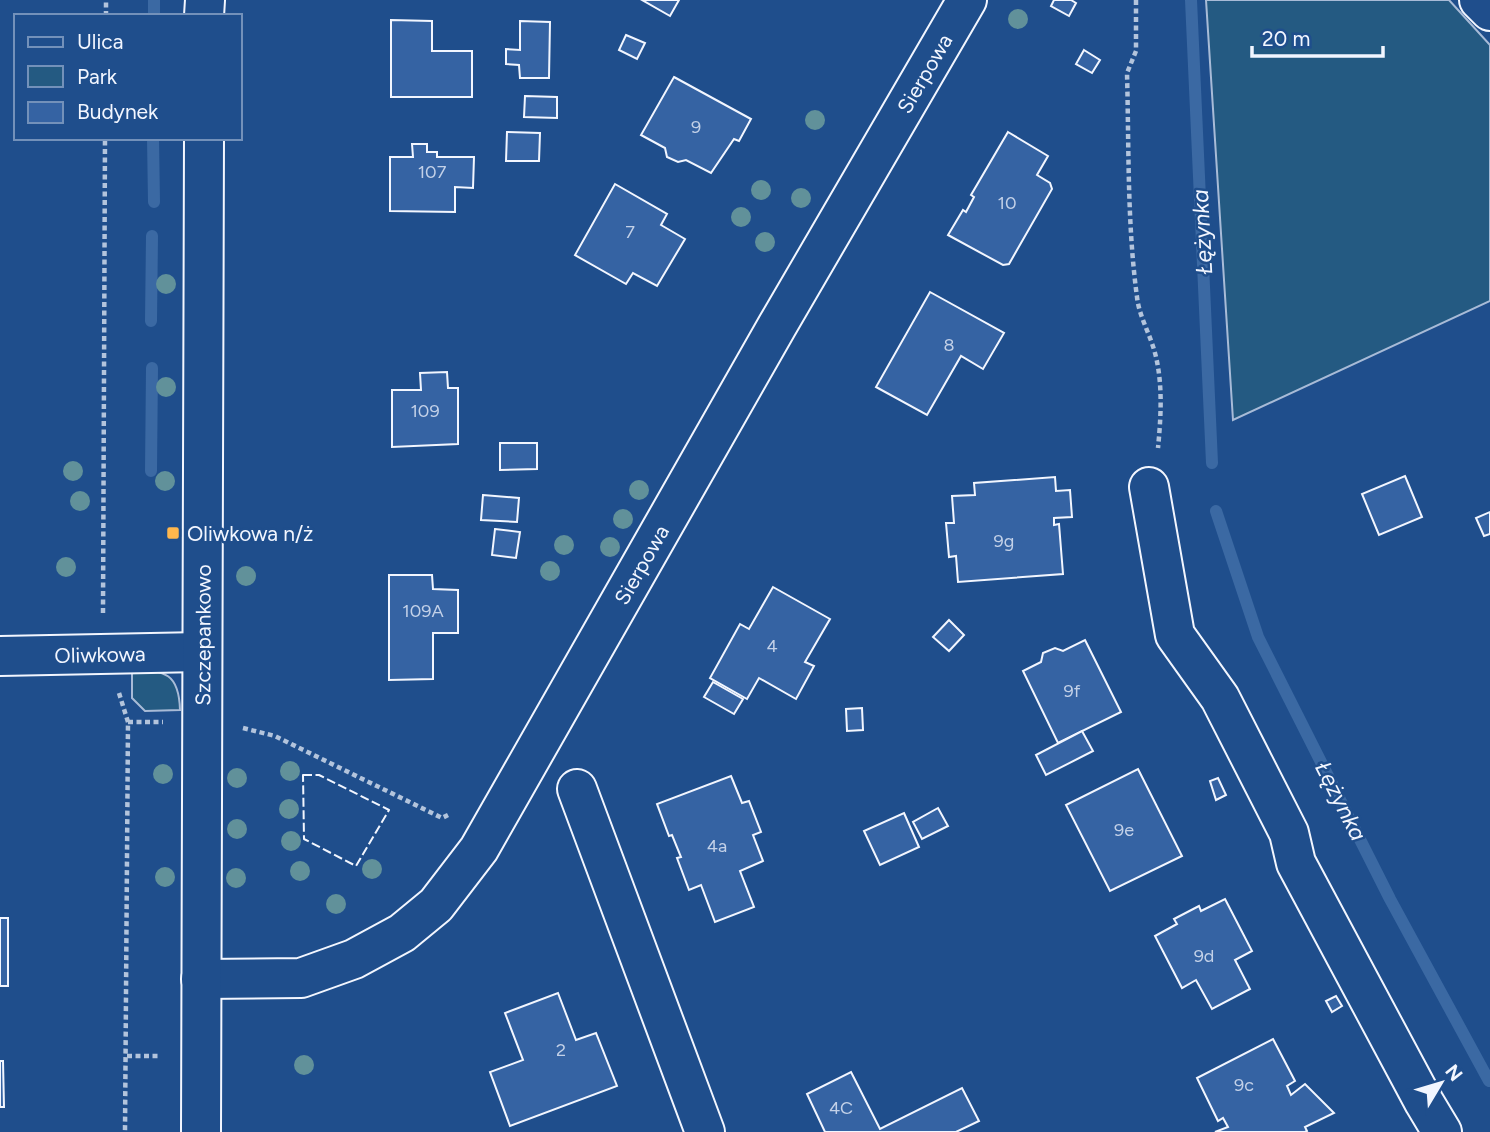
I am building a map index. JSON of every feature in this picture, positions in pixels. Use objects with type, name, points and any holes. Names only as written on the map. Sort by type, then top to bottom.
[{"type":"street","name":"Sierpowa","points":[[201,979],[301,978],[354,959],[402,933],[436,905],[479,849],[770,338],[967,0]]},
{"type":"street","points":[[1479,0],[1490,11]]},
{"type":"street","name":"Szczepankowo","points":[[201,1132],[204,140]]},
{"type":"street","points":[[1149,487],[1175,635],[1220,698],[1289,833],[1296,863],[1442,1132]]},
{"type":"street","name":"Oliwkowa","points":[[0,656],[201,652]]},
{"type":"street","points":[[578,789],[705,1132]]},
{"type":"path","points":[[1136,0],[1136,51],[1127,73],[1131,232],[1137,300],[1155,354],[1161,420],[1157,460],[1149,487]]},
{"type":"path","points":[[103,615],[105,140]]},
{"type":"path","points":[[117,684],[128,722],[125,1132]]},
{"type":"path","points":[[128,722],[168,722]]},
{"type":"path","points":[[239,727],[275,736],[442,818],[452,813]]},
{"type":"path","points":[[127,1056],[166,1056]]},
{"type":"green space","points":[[1206,0],[1449,0],[1490,45],[1490,301],[1233,420]]},
{"type":"green space","points":[[132,670],[154,671],[168,677],[177,689],[180,710],[145,711],[132,698]]},
{"type":"building","points":[[642,0],[679,0],[670,16]]},
{"type":"building","points":[[1054,0],[1071,0],[1076,3],[1069,16],[1051,6]]},
{"type":"building","points":[[391,20],[432,21],[432,51],[472,51],[472,97],[391,97]]},
{"type":"building","points":[[520,21],[550,22],[549,78],[520,78],[519,65],[506,64],[506,49],[520,50]]},
{"type":"building","points":[[626,35],[645,43],[637,59],[619,50]]},
{"type":"building","points":[[1084,50],[1100,60],[1092,73],[1076,64]]},
{"type":"building","points":[[674,77],[751,119],[739,141],[734,139],[711,173],[686,160],[678,162],[667,157],[665,148],[641,135]]},
{"type":"building","points":[[525,96],[557,97],[557,118],[524,117]]},
{"type":"building","points":[[507,132],[540,133],[539,161],[506,161]]},
{"type":"building","points":[[1008,132],[1048,156],[1037,175],[1050,183],[1052,189],[1009,264],[1003,265],[948,235],[963,210],[966,212],[974,197],[971,195]]},
{"type":"building","points":[[412,144],[427,144],[427,152],[437,152],[437,157],[474,157],[473,188],[455,187],[455,212],[390,211],[390,157],[413,157]]},
{"type":"building","points":[[615,184],[667,214],[661,225],[685,239],[657,286],[633,273],[626,284],[575,255]]},
{"type":"building","points":[[930,292],[1004,333],[983,369],[961,356],[927,415],[876,387]]},
{"type":"building","points":[[447,372],[448,388],[458,388],[458,444],[392,447],[392,390],[421,390],[420,373]]},
{"type":"building","points":[[500,443],[537,443],[537,469],[500,470]]},
{"type":"building","points":[[1405,476],[1422,517],[1379,535],[1362,494]]},
{"type":"building","points":[[1055,477],[1056,491],[1070,490],[1072,517],[1054,518],[1054,525],[1059,524],[1063,574],[958,582],[956,556],[949,557],[946,523],[954,523],[952,496],[975,495],[974,483]]},
{"type":"building","points":[[483,495],[519,498],[517,522],[481,520]]},
{"type":"building","points":[[1490,512],[1490,534],[1484,536],[1476,518]]},
{"type":"building","points":[[495,529],[520,532],[516,558],[492,555]]},
{"type":"building","points":[[389,575],[432,575],[433,589],[458,590],[458,633],[433,633],[433,679],[389,680]]},
{"type":"building","points":[[773,587],[830,619],[805,662],[814,666],[796,699],[759,678],[747,699],[710,678],[740,624],[749,629]]},
{"type":"building","points":[[949,620],[964,635],[949,651],[933,637]]},
{"type":"building","points":[[1085,640],[1121,712],[1058,743],[1023,671],[1041,662],[1043,653],[1055,648],[1063,651]]},
{"type":"building","points":[[713,682],[743,699],[734,714],[704,697]]},
{"type":"building","points":[[862,708],[863,730],[847,731],[846,709]]},
{"type":"building","points":[[1082,731],[1093,751],[1046,775],[1036,755]]},
{"type":"building","points":[[1138,769],[1182,856],[1110,891],[1066,805]]},
{"type":"building","points":[[731,776],[742,803],[749,801],[761,832],[753,835],[763,861],[740,871],[754,907],[715,922],[701,885],[689,890],[677,858],[681,857],[672,835],[669,836],[657,804]]},
{"type":"building","points":[[1218,778],[1226,795],[1216,800],[1210,781]]},
{"type":"building","points":[[938,808],[948,826],[922,839],[913,822]]},
{"type":"building","points":[[904,813],[919,847],[880,865],[864,831]]},
{"type":"building","points":[[1225,899],[1252,951],[1235,960],[1250,989],[1212,1009],[1196,980],[1182,988],[1155,936],[1177,924],[1174,919],[1199,906],[1201,911]]},
{"type":"building","points":[[0,918],[8,918],[8,986],[0,986]]},
{"type":"building","points":[[558,993],[576,1040],[596,1033],[617,1086],[510,1126],[490,1072],[523,1060],[505,1013]]},
{"type":"building","points":[[1336,996],[1342,1006],[1332,1012],[1326,1001]]},
{"type":"building","points":[[1273,1039],[1295,1081],[1287,1086],[1291,1095],[1305,1084],[1334,1113],[1305,1127],[1305,1132],[1215,1132],[1228,1127],[1223,1118],[1218,1121],[1197,1078]]},
{"type":"building","points":[[0,1061],[3,1061],[4,1107],[0,1107]]},
{"type":"building","points":[[851,1072],[880,1129],[962,1088],[979,1121],[956,1132],[825,1132],[807,1094]]},
{"type":"waterway","points":[[154,0],[154,14]]},
{"type":"waterway","name":"Łężynka","points":[[1191,0],[1212,463]]},
{"type":"waterway","points":[[153,140],[154,202]]},
{"type":"waterway","points":[[151,321],[152,236]]},
{"type":"waterway","points":[[151,471],[152,368]]},
{"type":"waterway","name":"Łężynka","points":[[1216,511],[1258,637],[1390,899],[1489,1081]]},
{"type":"fence","points":[[303,775],[319,775],[389,810],[356,866],[304,839],[303,775]]},
{"type":"place","name":"Oliwkowa n/ż","points":[[173,533]]}]
